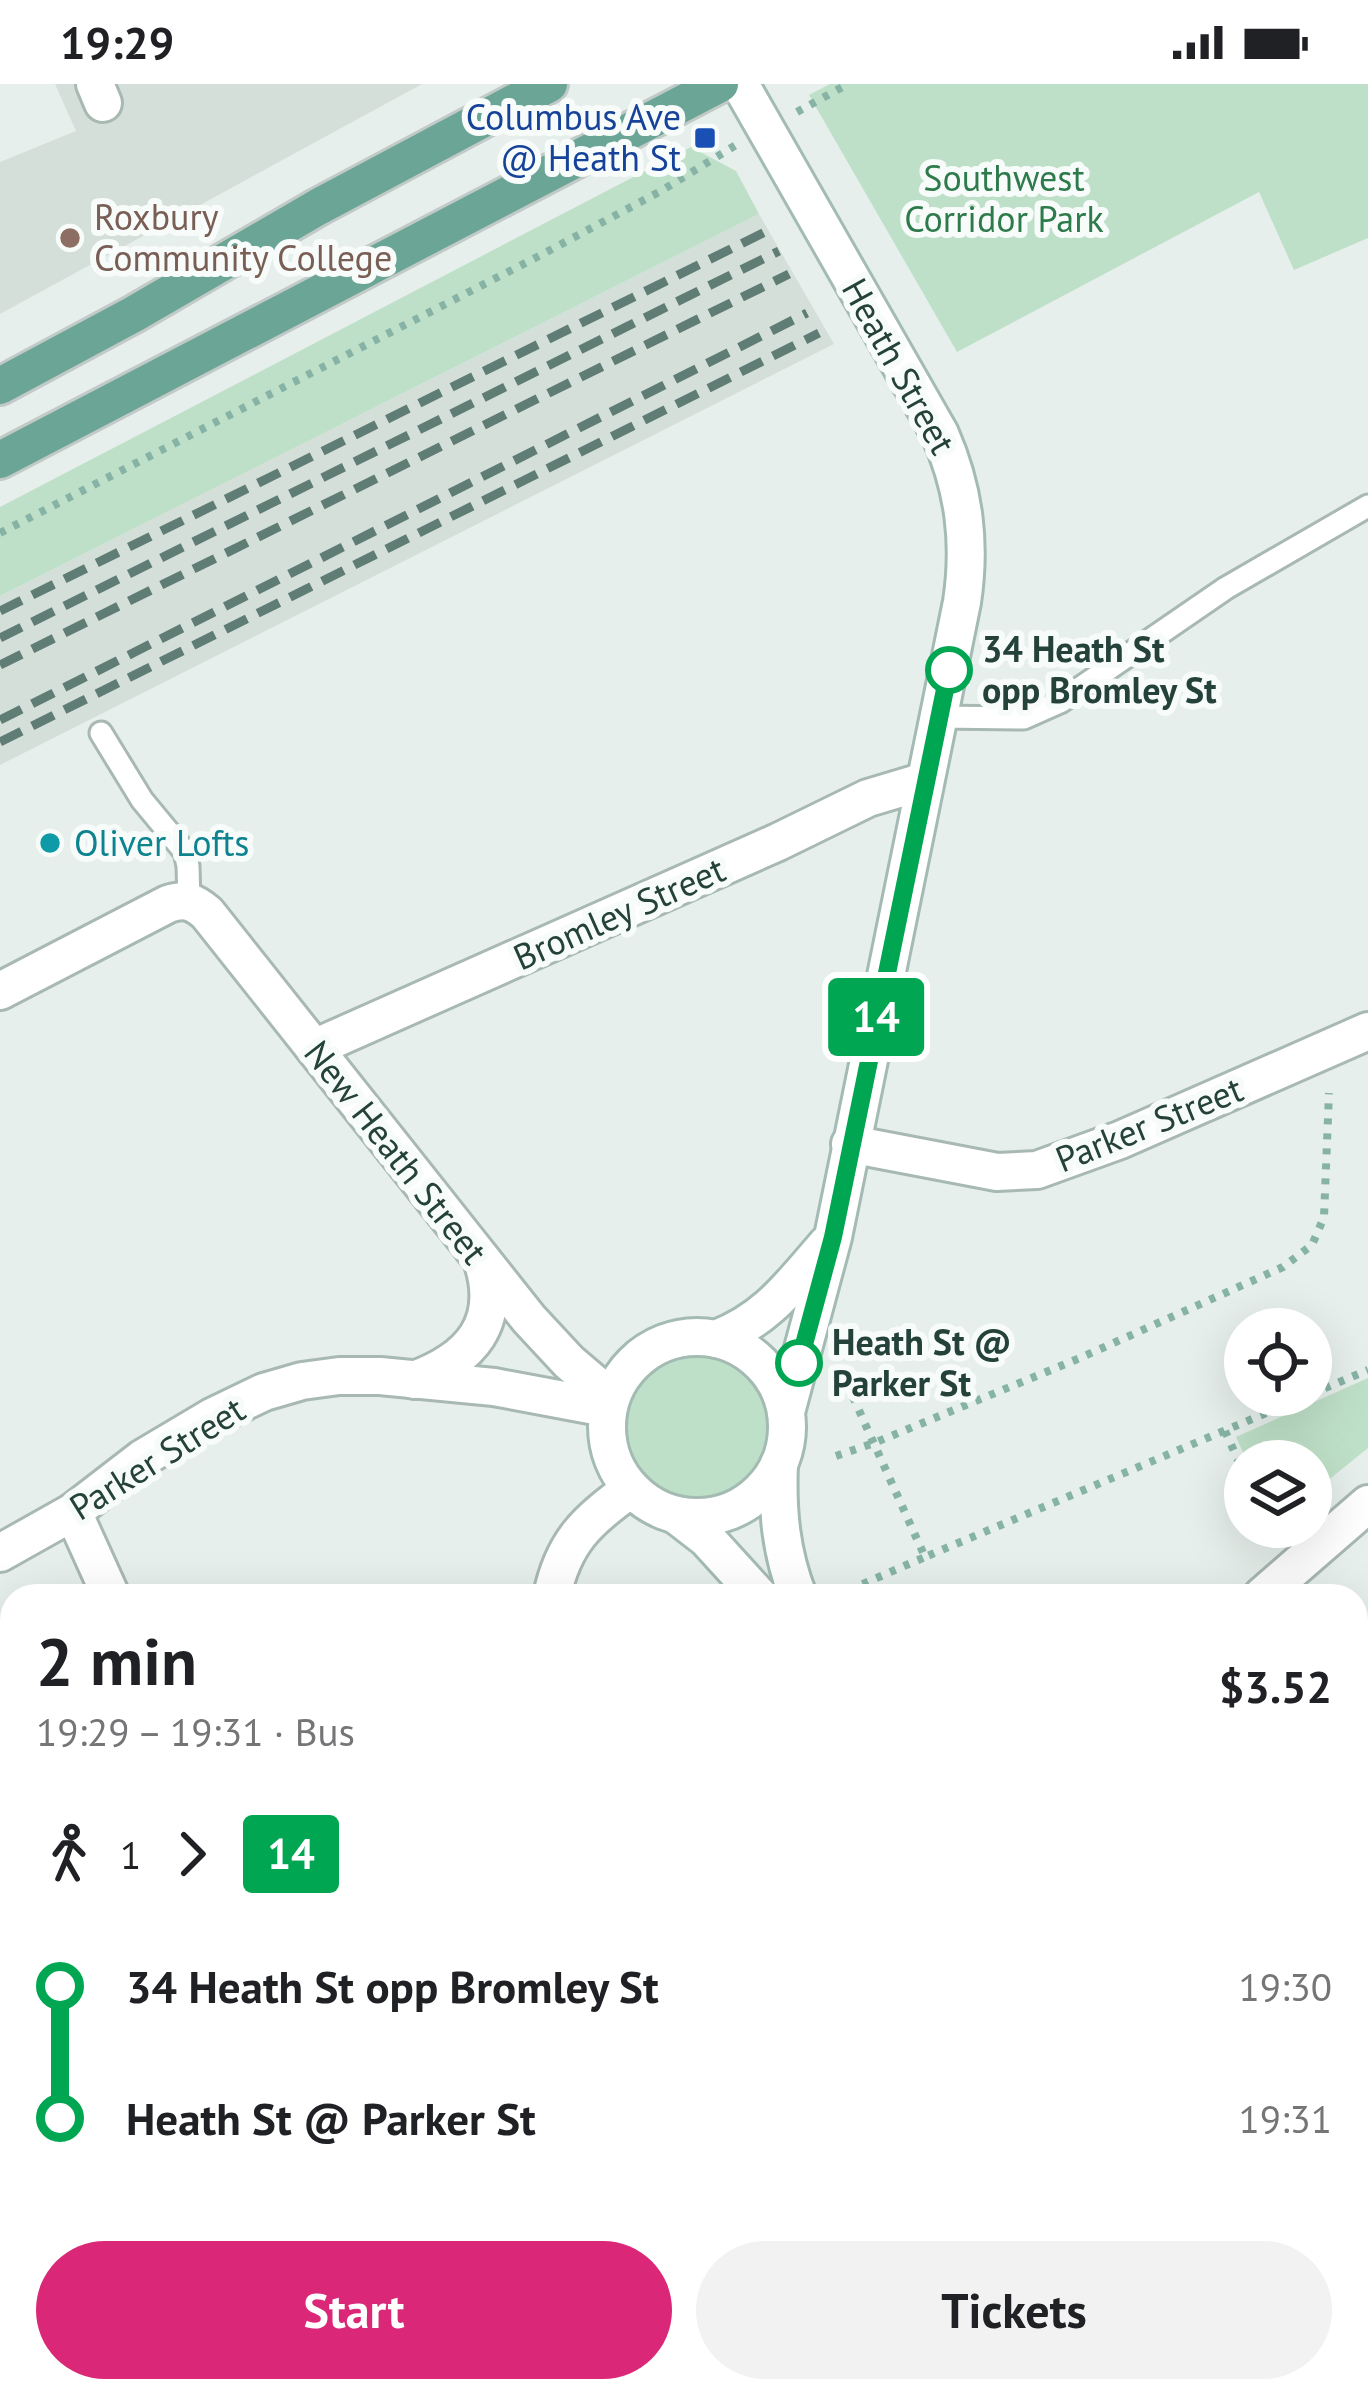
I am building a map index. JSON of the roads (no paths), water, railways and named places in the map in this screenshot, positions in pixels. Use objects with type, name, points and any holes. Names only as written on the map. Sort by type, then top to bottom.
[{"type":"main road","points":[[0,386],[549,84]]},
{"type":"main road","points":[[0,460],[720,84]]},
{"type":"street","name":"Heath Street","points":[[740,84],[925,405],[958,482],[965,527],[966,576],[833,1237],[786,1412]]},
{"type":"street","name":"Bromley Street","points":[[314,1048],[868,799],[925,781]]},
{"type":"street","points":[[0,991],[168,904],[189,901]]},
{"type":"street","name":"New Heath Street","points":[[189,901],[207,913],[482,1260],[608,1403]]},
{"type":"street","name":"Parker Street","points":[[850,1144],[997,1172],[1037,1170],[1120,1140],[1368,1031]]},
{"type":"street","points":[[716,1339],[764,1315],[833,1237]]},
{"type":"street","points":[[414,1380],[450,1364],[478,1336],[490,1295],[482,1260]]},
{"type":"street","points":[[779,1464],[746,1504],[722,1514],[697,1517],[656,1508],[631,1489],[610,1452],[608,1403],[623,1375],[664,1343],[690,1337],[716,1339],[741,1348],[762,1365],[786,1412],[778,1508],[785,1563],[793,1584]]},
{"type":"street","name":"Parker Street","points":[[0,1553],[73,1512],[143,1458],[212,1418],[264,1392],[302,1381],[339,1376],[414,1380],[608,1403]]},
{"type":"street","points":[[555,1584],[560,1563],[584,1526],[631,1489]]},
{"type":"street","points":[[1276,1584],[1368,1504]]},
{"type":"street","points":[[73,1512],[106,1584]]},
{"type":"street","points":[[676,1515],[748,1584]]},
{"type":"lane","points":[[938,717],[1024,718],[1060,702],[1226,588],[1368,506]]},
{"type":"lane","points":[[101,733],[142,800],[184,852],[189,901]]},
{"type":"railway","points":[[0,611],[769,230]]},
{"type":"railway","points":[[0,638],[779,251]]},
{"type":"railway","points":[[0,665],[789,274]]},
{"type":"railway","points":[[0,720],[807,313]]},
{"type":"railway","points":[[0,742],[819,333]]},
{"type":"place","name":"Columbus Ave @ Heath St","points":[[705,138]]},
{"type":"place","name":"Roxbury Community College","points":[[70,238]]},
{"type":"place","name":"34 Heath St opp Bromley St","points":[[949,670]]},
{"type":"place","name":"Oliver Lofts","points":[[50,843]]},
{"type":"place","name":"Heath St @ Parker St","points":[[799,1363]]},
{"type":"park label","name":"Southwest Corridor Park","points":[[1004,198]]}]
